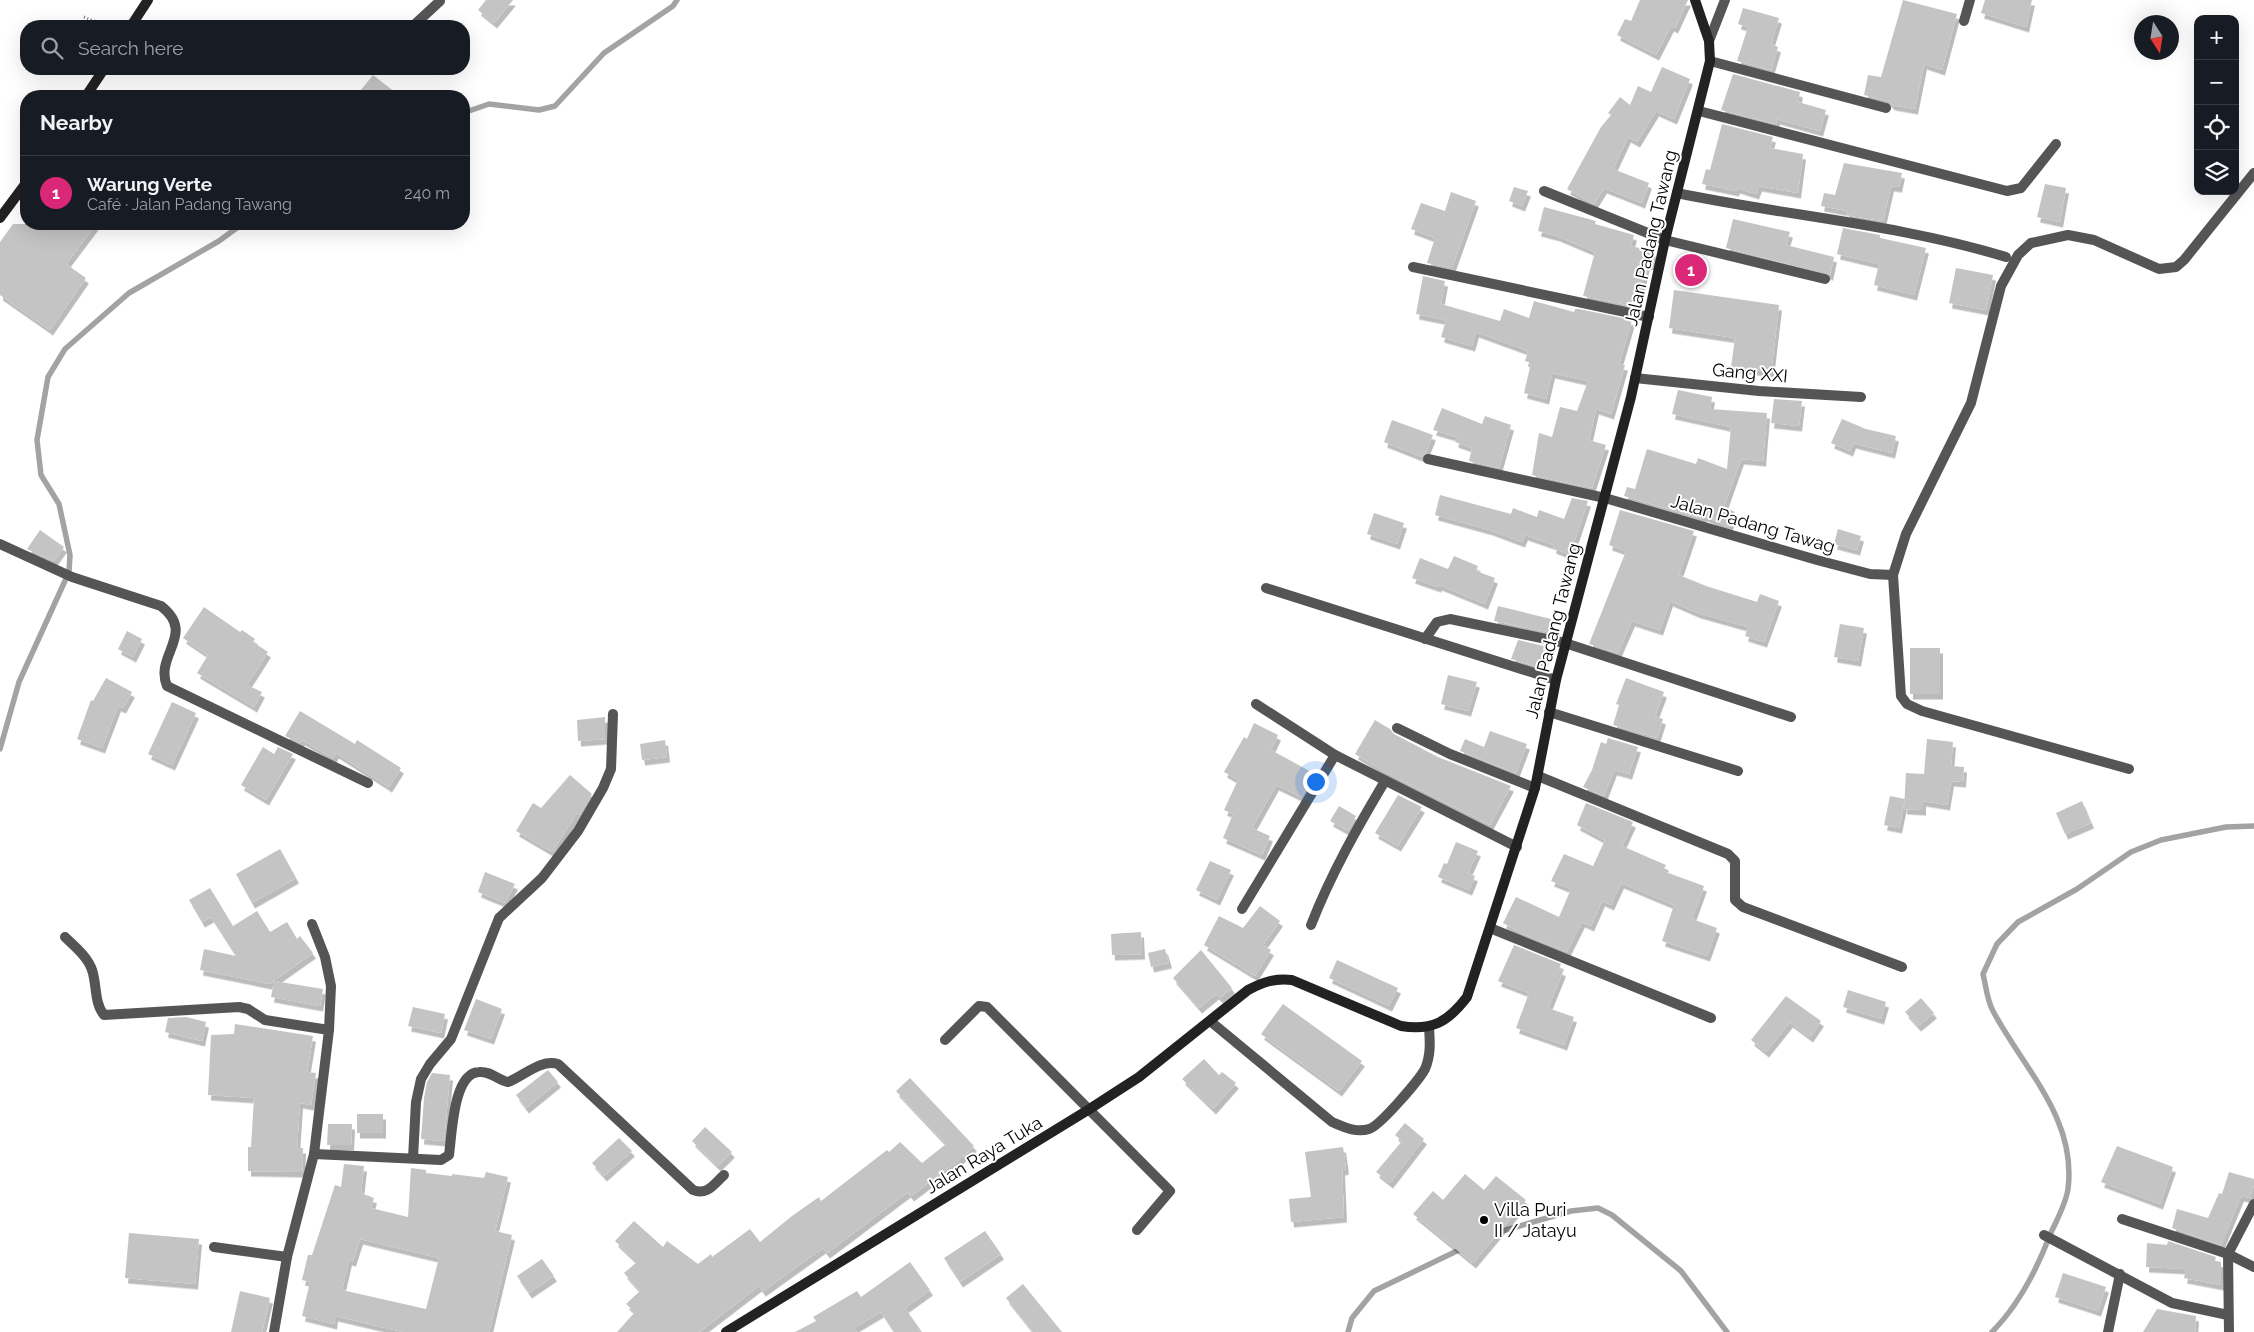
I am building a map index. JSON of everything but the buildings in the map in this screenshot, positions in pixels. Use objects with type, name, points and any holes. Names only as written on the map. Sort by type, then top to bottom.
[{"type":"street","points":[[135,20],[148,0]]},
{"type":"street","points":[[419,20],[439,0]]},
{"type":"street","name":"Jalan Padang Tawang","points":[[1429,1027],[1456,1011],[1467,997],[1535,788],[1556,680],[1635,378],[1665,240],[1699,111],[1710,61],[1708,37],[1695,0]]},
{"type":"street","points":[[1708,37],[1725,0]]},
{"type":"street","points":[[1964,21],[1970,0]]},
{"type":"street","points":[[1710,61],[1886,108]]},
{"type":"street","points":[[90,90],[100,75]]},
{"type":"street","points":[[1699,111],[2007,191],[2020,188],[2056,144]]},
{"type":"street","points":[[2128,769],[1922,711],[1907,704],[1901,696],[1893,575],[1906,534],[1971,403],[2001,286],[2018,255],[2031,243],[2068,235],[2094,240],[2159,269],[2176,266],[2184,260],[2254,173]]},
{"type":"street","points":[[0,218],[20,191]]},
{"type":"street","points":[[1544,191],[1665,240],[1825,279]]},
{"type":"street","points":[[1677,193],[1744,207],[1889,228],[1962,244],[2006,257]]},
{"type":"street","points":[[1413,266],[1649,317]]},
{"type":"street","name":"Gang XXI","points":[[1635,378],[1759,392],[1862,397]]},
{"type":"street","name":"Jalan Padang Tawag","points":[[1428,459],[1605,498],[1817,560],[1870,574],[1893,575]]},
{"type":"street","points":[[0,544],[72,577],[161,606],[172,615],[177,626],[164,670],[167,686],[368,782]]},
{"type":"street","points":[[1266,588],[1556,680]]},
{"type":"street","points":[[1425,639],[1437,622],[1450,619],[1565,643],[1791,717]]},
{"type":"street","points":[[1256,704],[1335,755],[1516,847]]},
{"type":"street","points":[[1549,712],[1738,771]]},
{"type":"street","points":[[413,1158],[415,1112],[421,1078],[451,1039],[499,918],[542,878],[578,831],[603,788],[611,769],[613,714]]},
{"type":"street","points":[[1397,728],[1450,754],[1535,788]]},
{"type":"street","points":[[1242,909],[1335,755]]},
{"type":"street","points":[[1538,776],[1728,854],[1735,861],[1733,890],[1735,900],[1743,906],[1902,967]]},
{"type":"street","points":[[1311,925],[1327,885],[1345,849],[1385,781]]},
{"type":"street","points":[[274,1332],[287,1257],[314,1154],[329,1030],[331,986],[328,970],[312,924]]},
{"type":"street","points":[[1490,928],[1711,1018]]},
{"type":"street","points":[[65,937],[88,961],[92,969],[99,1004],[104,1015],[244,1008],[265,1020],[329,1030]]},
{"type":"street","name":"Jalan Raya Tuka","points":[[726,1332],[1088,1110],[1139,1076],[1248,990],[1264,982],[1278,979],[1292,980],[1401,1026],[1418,1029],[1429,1027]]},
{"type":"street","points":[[945,1040],[979,1006],[987,1007],[1170,1191],[1137,1230]]},
{"type":"street","points":[[1210,1021],[1332,1122],[1352,1130],[1370,1129],[1384,1119],[1424,1070],[1431,1050],[1429,1027]]},
{"type":"street","points":[[314,1154],[441,1160],[450,1155],[458,1094],[463,1083],[474,1073],[486,1072],[508,1082],[540,1065],[550,1063],[558,1064],[693,1190],[700,1193],[708,1190],[724,1175]]},
{"type":"street","points":[[2229,1332],[2228,1254],[2254,1204]]},
{"type":"street","points":[[2122,1219],[2228,1254],[2254,1267]]},
{"type":"street","points":[[2044,1234],[2172,1303],[2228,1315]]},
{"type":"street","points":[[214,1246],[287,1257]]},
{"type":"street","points":[[2108,1332],[2120,1274]]},
{"type":"path","points":[[84,17],[92,20]]},
{"type":"waterway","points":[[470,111],[489,104],[539,110],[555,106],[604,53],[673,6],[677,0]]},
{"type":"waterway","points":[[0,749],[19,682],[69,572],[70,555],[59,504],[41,475],[37,440],[48,377],[65,349],[129,293],[219,241],[234,230]]},
{"type":"waterway","points":[[1992,1332],[2018,1299],[2039,1261],[2065,1201],[2068,1189],[2069,1163],[2064,1139],[2056,1117],[2045,1095],[2005,1032],[1989,1002],[1983,974],[1997,944],[2018,922],[2077,889],[2131,852],[2161,840],[2226,827],[2254,826]]},
{"type":"waterway","points":[[1492,1234],[1571,1211],[1598,1208],[1612,1215],[1681,1271],[1727,1332]]},
{"type":"waterway","points":[[1348,1332],[1352,1318],[1374,1291],[1463,1248]]},
{"type":"place","name":"Warung Verte","points":[[1691,270]]},
{"type":"place","name":"Villa Puri II / Jatayu","points":[[1484,1220]]}]
